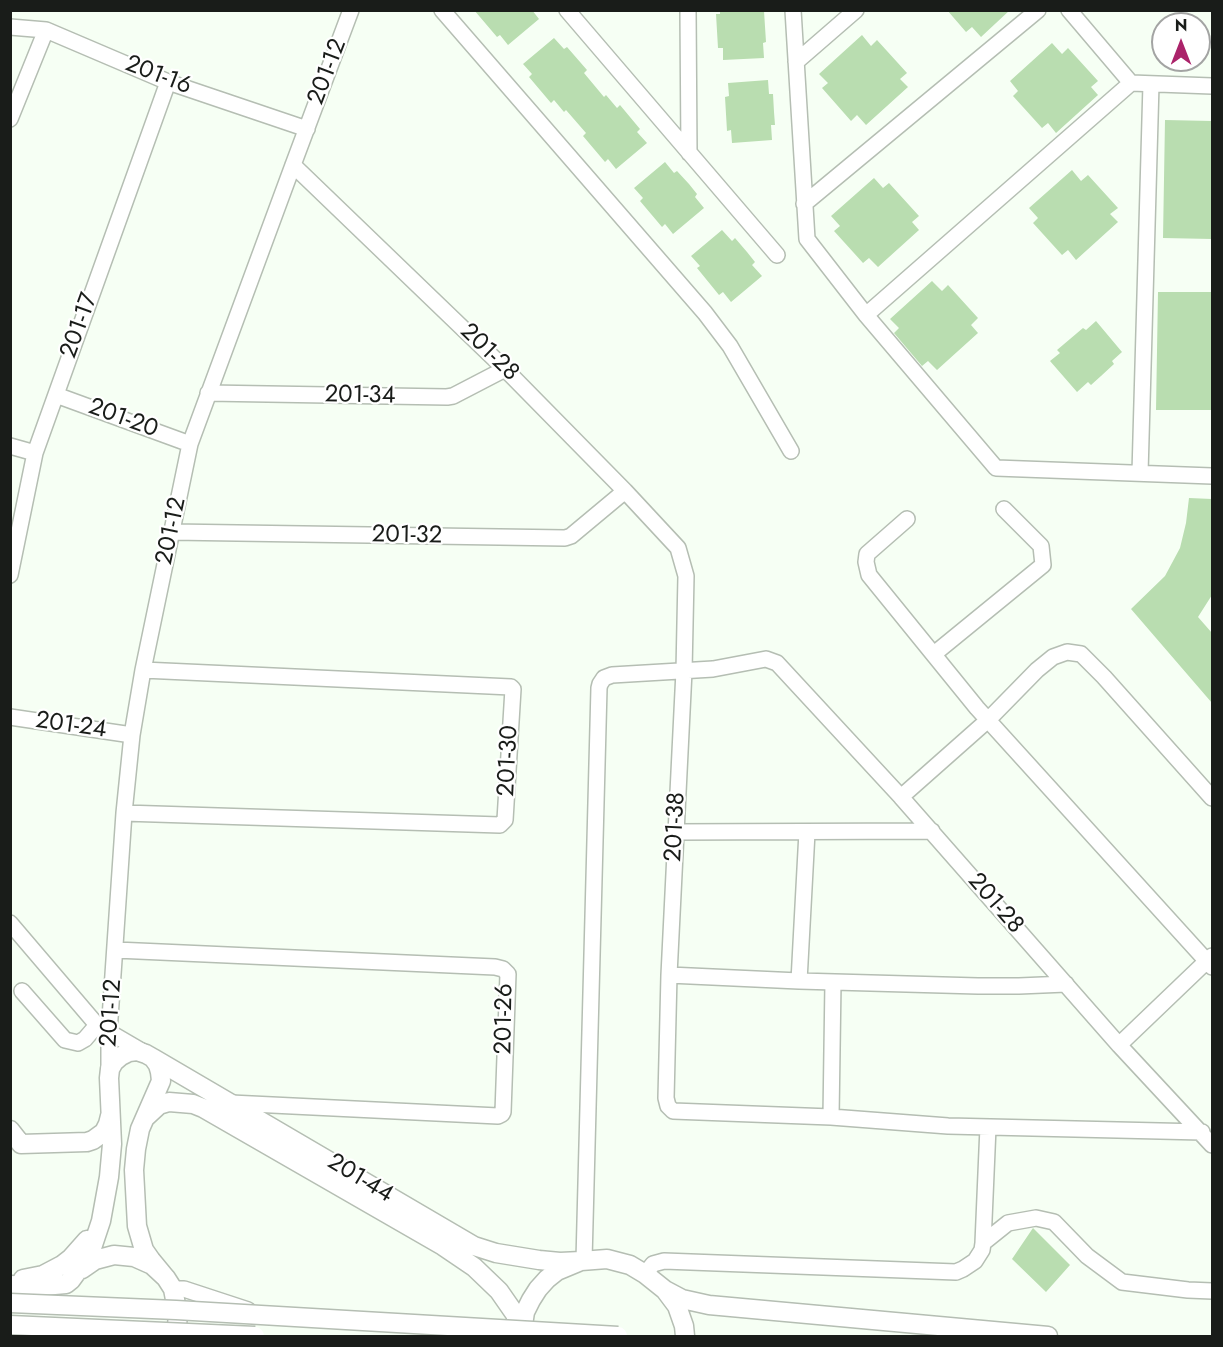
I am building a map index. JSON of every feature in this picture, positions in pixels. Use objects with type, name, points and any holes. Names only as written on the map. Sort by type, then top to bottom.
[{"type":"main road","name":"201-12","points":[[59,1336],[66,1289],[90,1254],[96,1240],[108,1186],[112,1144],[110,1069],[114,1062],[129,1052],[149,1056],[158,1065],[160,1072],[161,1080],[140,1129],[134,1170],[137,1226],[144,1250],[169,1283]]},
{"type":"main road","name":"201-44","points":[[149,1056],[474,1246],[496,1253],[539,1260],[560,1262],[607,1259],[630,1265],[665,1290]]},
{"type":"main road","points":[[140,1129],[153,1110],[169,1102],[193,1104],[214,1113],[458,1256],[487,1280],[508,1302],[515,1314],[522,1336]]},
{"type":"main road","points":[[75,1143],[93,1140],[104,1132],[111,1110]]},
{"type":"main road","points":[[10,1283],[42,1275],[71,1258],[84,1245],[93,1231],[103,1209],[108,1186],[105,1158],[92,1146],[14,1140]]},
{"type":"main road","points":[[10,1283],[43,1287],[58,1286],[66,1284],[86,1265],[105,1257],[114,1255],[134,1257],[152,1265],[169,1283],[178,1315],[177,1336]]},
{"type":"main road","points":[[522,1336],[525,1312],[538,1289],[557,1271],[582,1261]]},
{"type":"main road","points":[[665,1290],[677,1306],[685,1336]]},
{"type":"main road","points":[[665,1290],[694,1303],[731,1308],[1047,1336]]},
{"type":"main road","points":[[10,1304],[176,1310],[618,1336]]},
{"type":"main road","points":[[10,1324],[255,1336]]},
{"type":"street","name":"201-12","points":[[109,1078],[103,1029],[116,950],[124,813],[132,735],[143,670],[190,444],[351,10]]},
{"type":"street","points":[[442,10],[705,312],[730,346],[791,451]]},
{"type":"street","points":[[567,10],[777,255]]},
{"type":"street","points":[[688,10],[689,153]]},
{"type":"street","points":[[793,10],[807,239],[866,315],[996,468],[1212,476]]},
{"type":"street","points":[[796,62],[856,10]]},
{"type":"street","points":[[804,204],[1038,10]]},
{"type":"street","points":[[1069,10],[1131,83]]},
{"type":"street","name":"201-16","points":[[10,27],[46,30],[168,82],[307,129]]},
{"type":"street","points":[[10,119],[46,30]]},
{"type":"street","name":"201-17","points":[[10,575],[35,453],[168,82]]},
{"type":"street","points":[[866,315],[1131,83],[1212,86]]},
{"type":"street","points":[[1140,473],[1151,84]]},
{"type":"street","name":"201-28","points":[[292,165],[505,369],[626,490],[678,548]]},
{"type":"street","name":"201-34","points":[[208,393],[447,397],[505,369]]},
{"type":"street","name":"201-20","points":[[56,395],[190,444]]},
{"type":"street","points":[[10,446],[35,453]]},
{"type":"street","name":"201-32","points":[[172,532],[565,538],[571,536],[626,490]]},
{"type":"street","points":[[934,654],[1043,565],[1041,546],[1004,509]]},
{"type":"street","points":[[907,519],[867,554],[869,575],[988,720],[1211,961],[1119,1045]]},
{"type":"street","name":"201-38","points":[[678,548],[686,576],[684,671],[669,975],[666,1098],[668,1107],[674,1112],[831,1117]]},
{"type":"street","points":[[901,797],[988,720],[1037,670],[1053,657],[1067,652],[1081,654],[1104,677],[1212,798]]},
{"type":"street","name":"201-28","points":[[684,671],[723,668],[766,659],[777,663],[932,831],[1119,1045],[1212,1145]]},
{"type":"street","name":"201-30","points":[[124,813],[500,825],[505,820],[513,689],[511,687],[143,670]]},
{"type":"street","points":[[582,1261],[600,684],[604,678],[612,675],[684,671]]},
{"type":"street","name":"201-24","points":[[10,717],[132,735]]},
{"type":"street","points":[[676,832],[932,831]]},
{"type":"street","points":[[799,981],[807,832]]},
{"type":"street","points":[[10,923],[103,1029],[149,1056]]},
{"type":"street","name":"201-26","points":[[116,950],[495,967],[504,969],[508,974],[503,1112],[498,1116],[231,1103]]},
{"type":"street","points":[[669,975],[1019,987],[1066,984]]},
{"type":"street","points":[[833,982],[831,1117],[948,1126],[1202,1132]]},
{"type":"street","points":[[22,992],[65,1040],[78,1043],[103,1029]]},
{"type":"street","points":[[645,1274],[654,1264],[664,1261],[956,1272],[963,1269],[975,1261],[982,1250],[988,1126]]},
{"type":"street","points":[[983,1243],[1008,1223],[1036,1218],[1054,1222],[1087,1256],[1122,1282],[1212,1291]]},
{"type":"street","points":[[169,1283],[248,1310]]},
{"type":"building","points":[[474,10],[532,10],[539,19],[508,45],[500,35],[497,37]]},
{"type":"building","points":[[720,10],[764,11],[766,42],[763,43],[764,58],[723,60],[723,48],[718,48],[716,14],[720,14]]},
{"type":"building","points":[[947,10],[1010,10],[981,37],[972,27],[966,32]]},
{"type":"building","points":[[862,35],[871,46],[877,40],[907,73],[900,79],[908,87],[866,125],[857,115],[851,121],[822,88],[828,83],[819,74]]},
{"type":"building","points":[[554,38],[564,49],[567,47],[587,70],[584,73],[604,97],[606,95],[617,108],[620,105],[640,129],[637,132],[647,143],[616,169],[608,159],[605,162],[583,136],[586,133],[566,110],[564,112],[554,100],[551,103],[529,77],[532,74],[523,64]]},
{"type":"building","points":[[1052,43],[1062,54],[1068,48],[1098,81],[1091,87],[1098,95],[1056,133],[1048,123],[1042,128],[1013,96],[1018,91],[1010,81]]},
{"type":"building","points":[[768,80],[769,94],[773,94],[775,125],[771,125],[772,140],[732,143],[731,130],[727,131],[725,97],[729,96],[728,83]]},
{"type":"building","points":[[1165,120],[1212,121],[1212,239],[1163,238]]},
{"type":"building","points":[[665,162],[674,173],[677,171],[689,184],[697,194],[695,197],[704,208],[673,234],[665,224],[662,227],[640,201],[643,198],[634,188]]},
{"type":"building","points":[[1072,170],[1081,181],[1088,175],[1118,208],[1110,214],[1118,222],[1076,260],[1068,250],[1062,255],[1033,223],[1038,218],[1029,208]]},
{"type":"building","points":[[874,178],[883,188],[889,183],[919,216],[912,222],[919,230],[878,267],[869,258],[863,263],[834,231],[840,226],[831,216]]},
{"type":"building","points":[[722,230],[732,241],[735,238],[755,262],[752,265],[762,276],[731,302],[723,292],[719,295],[697,268],[700,266],[691,256]]},
{"type":"building","points":[[932,281],[942,291],[948,285],[978,318],[971,325],[978,333],[937,370],[928,361],[922,366],[894,333],[899,328],[890,319]]},
{"type":"building","points":[[1158,292],[1212,292],[1212,410],[1156,410]]},
{"type":"building","points":[[1096,321],[1122,352],[1112,361],[1114,364],[1091,385],[1088,382],[1077,392],[1050,361],[1060,353],[1057,350],[1083,328],[1086,330]]},
{"type":"building","points":[[1189,498],[1212,499],[1212,595],[1198,617],[1212,633],[1212,703],[1131,609],[1165,576],[1180,548]]},
{"type":"building","points":[[1033,1228],[1070,1265],[1046,1292],[1012,1259]]}]
